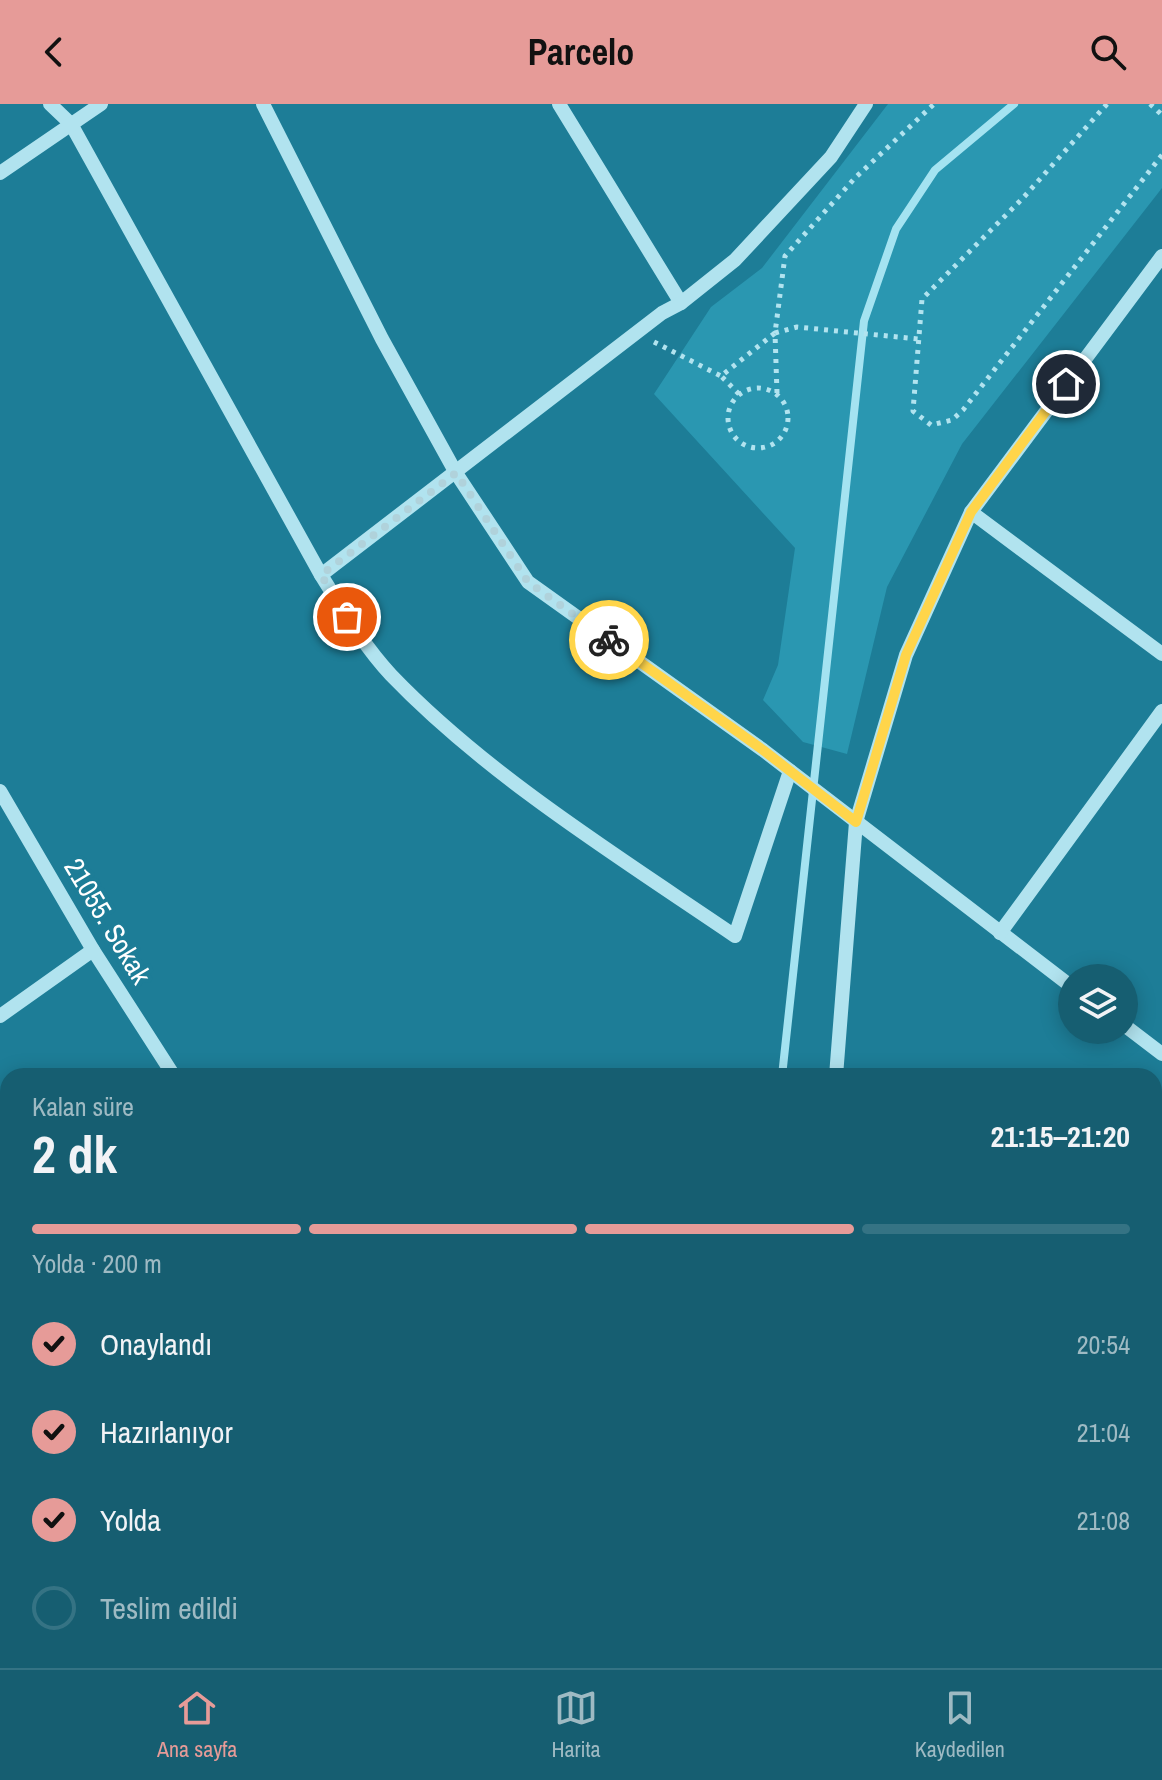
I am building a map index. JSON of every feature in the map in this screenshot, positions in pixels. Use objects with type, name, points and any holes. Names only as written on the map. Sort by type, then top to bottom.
[{"type":"street","points":[[50,104],[71,124],[321,575],[360,637],[390,673],[443,725],[538,798],[735,936],[790,771]]},
{"type":"street","points":[[0,173],[101,104]]},
{"type":"street","points":[[263,104],[382,339],[456,473],[528,582],[763,750],[1058,976]]},
{"type":"street","points":[[559,104],[681,303]]},
{"type":"street","points":[[321,575],[735,260],[831,157],[866,104]]},
{"type":"street","points":[[837,1068],[856,822],[906,655],[971,512],[1162,256]]},
{"type":"street","points":[[971,512],[1162,654]]},
{"type":"street","points":[[1000,933],[1162,711]]},
{"type":"street","name":"21055. Sokak","points":[[0,791],[93,950],[169,1068]]},
{"type":"street","points":[[0,1016],[93,950]]},
{"type":"street","points":[[1138,1036],[1162,1054]]},
{"type":"path","points":[[777,393],[758,387],[739,394],[729,410],[730,430],[744,445],[763,448],[773,445],[787,430],[788,410],[777,393],[775,333],[785,256],[855,178],[934,104]]},
{"type":"path","points":[[1107,104],[1023,198],[922,299],[913,411],[931,425],[952,420],[963,410],[1162,155]]},
{"type":"path","points":[[1150,104],[1162,115]]},
{"type":"path","points":[[721,376],[775,333],[797,327],[918,339]]},
{"type":"path","points":[[636,333],[721,376],[739,394]]},
{"type":"shaded area","points":[[888,104],[1162,104],[1162,188],[962,444],[887,587],[847,754],[803,742],[763,700],[778,665],[795,548],[654,394],[711,307],[762,268]]},
{"type":"waterway","points":[[783,1068],[864,321],[896,229],[935,170],[1014,104]]},
{"type":"way so far","points":[[347,617],[321,575],[456,473],[528,582],[609,640]]},
{"type":"route","points":[[609,640],[763,750],[856,822],[906,655],[971,512],[1066,384]]}]
